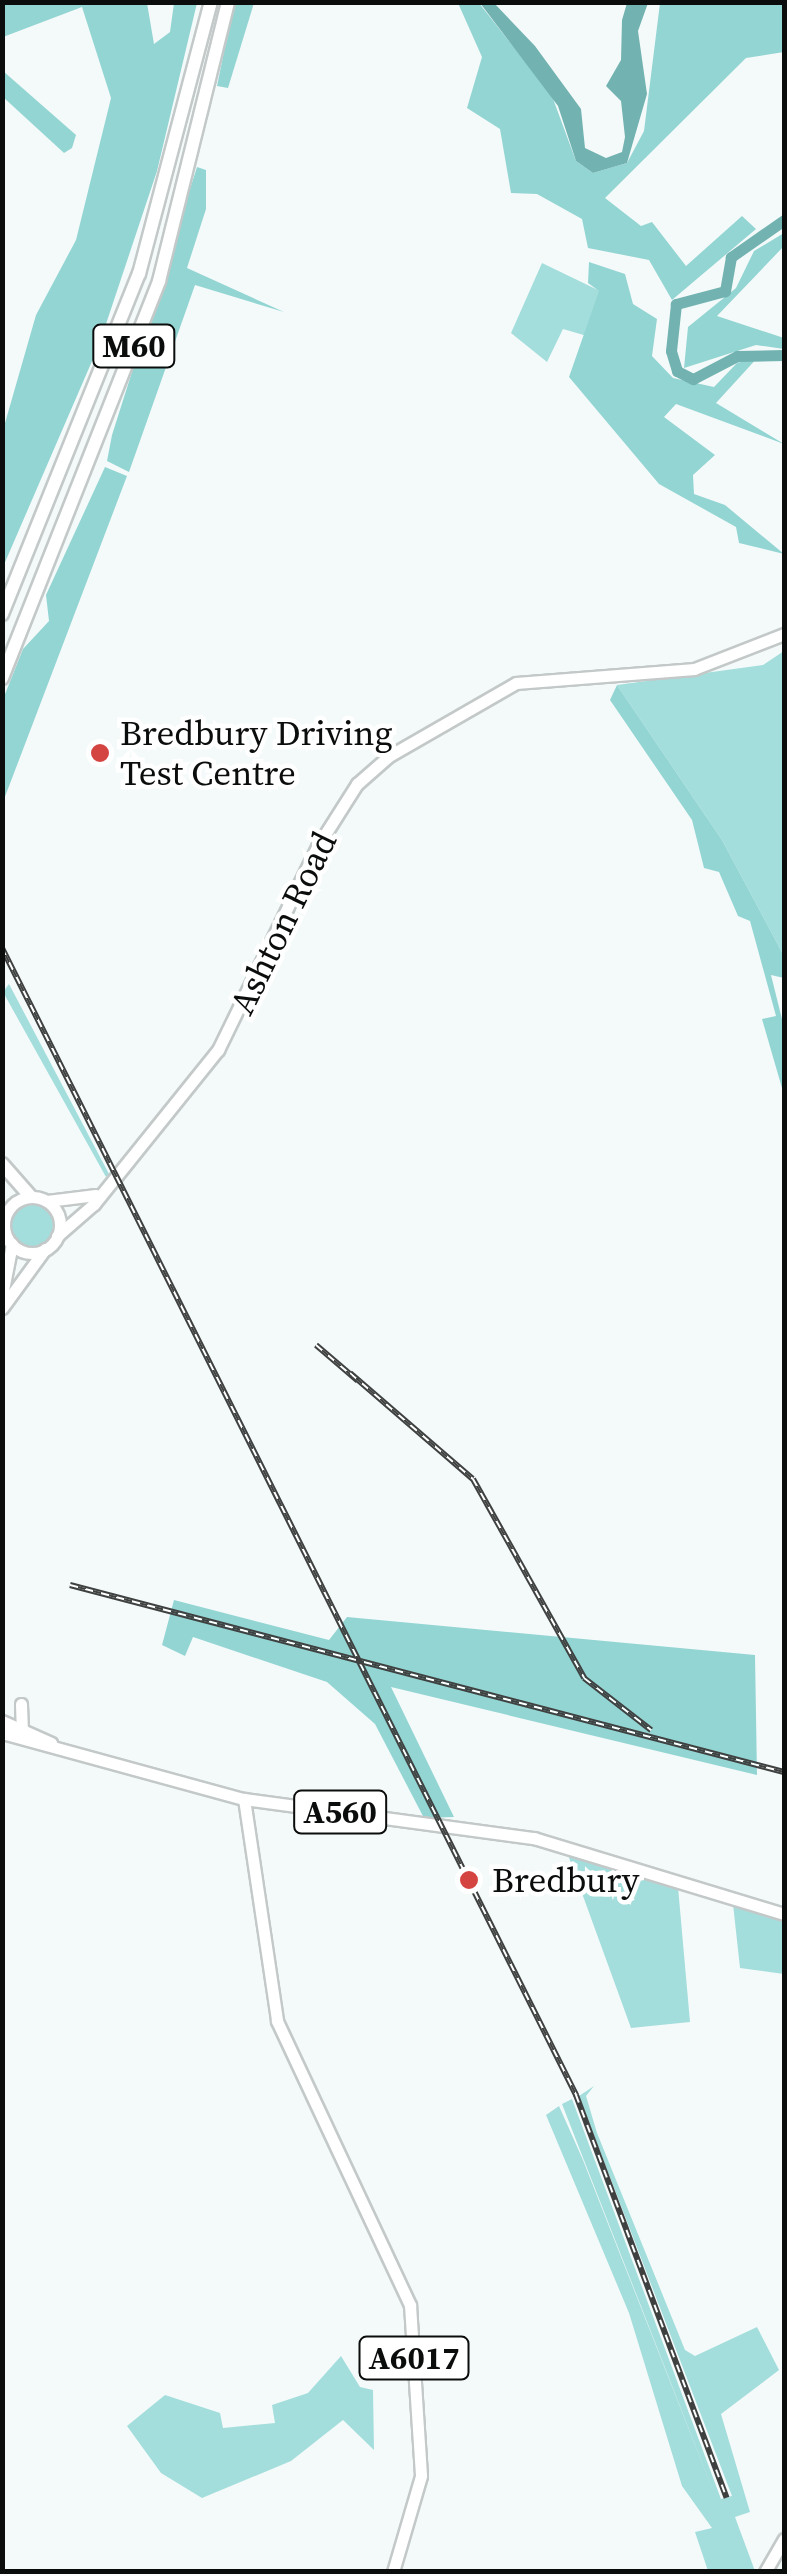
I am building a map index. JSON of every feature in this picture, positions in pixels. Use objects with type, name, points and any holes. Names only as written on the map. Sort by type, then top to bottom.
[{"type":"highway","name":"M60","points":[[2,616],[139,274],[211,2]]},
{"type":"highway","name":"M60","points":[[2,678],[159,281],[228,2]]},
{"type":"highway","points":[[2,1164],[31,1197]]},
{"type":"main road","name":"Ashton Road","points":[[57,1236],[104,1190],[218,1050],[317,847],[358,784],[389,756],[516,683],[694,669],[784,634]]},
{"type":"main road","points":[[2,1295],[8,1207],[31,1197],[47,1202],[104,1190]]},
{"type":"main road","points":[[2,1308],[57,1236],[47,1202]]},
{"type":"main road","points":[[7,1238],[45,1249]]},
{"type":"main road","points":[[21,1704],[22,1728]]},
{"type":"main road","name":"A560","points":[[2,1722],[59,1748]]},
{"type":"main road","name":"A560","points":[[2,1733],[244,1799],[534,1838],[784,1914]]},
{"type":"main road","name":"A6017","points":[[244,1799],[274,2011],[410,2305],[421,2476],[393,2572]]},
{"type":"main road","points":[[766,2572],[784,2539]]},
{"type":"shaded area","points":[[3,2],[147,3],[154,44],[170,32],[174,3],[197,3],[157,171],[99,345],[3,567],[3,430],[36,315],[76,240],[111,98],[82,7],[3,37]]},
{"type":"shaded area","points":[[234,3],[254,3],[228,88],[217,86]]},
{"type":"shaded area","points":[[458,3],[479,3],[552,96],[576,161],[593,173],[627,163],[644,131],[660,3],[784,3],[784,52],[746,58],[605,198],[641,226],[652,222],[686,266],[742,216],[756,229],[672,300],[649,260],[588,248],[582,219],[537,194],[511,193],[500,129],[467,108],[482,57]]},
{"type":"shaded area","points":[[480,3],[494,3],[535,46],[581,109],[585,148],[606,158],[622,152],[625,137],[621,101],[606,86],[621,60],[622,20],[627,3],[648,3],[638,31],[647,94],[627,163],[593,173],[576,161],[558,106]]},
{"type":"shaded area","points":[[3,71],[76,135],[72,148],[64,153],[3,97]]},
{"type":"shaded area","points":[[197,167],[206,170],[206,209],[187,268],[284,312],[195,285],[129,472],[107,461],[112,435]]},
{"type":"shaded area","points":[[784,233],[784,246],[717,316],[784,338],[784,349],[756,345],[684,368],[688,327],[736,288],[754,251]]},
{"type":"shaded area","points":[[589,262],[625,274],[633,304],[657,319],[652,356],[673,378],[714,387],[737,363],[759,356],[716,403],[784,444],[676,404],[664,417],[715,455],[693,475],[694,494],[725,505],[784,554],[739,543],[736,527],[659,484],[569,377],[599,291],[588,283]]},
{"type":"shaded area","points":[[542,263],[600,291],[587,336],[563,329],[547,362],[511,333]]},
{"type":"shaded area","points":[[105,467],[127,476],[3,802],[3,699],[23,649],[49,621],[46,595]]},
{"type":"shaded area","points":[[784,651],[784,956],[722,840],[617,685],[763,665]]},
{"type":"shaded area","points":[[617,685],[722,840],[784,956],[784,978],[771,975],[784,1027],[784,1095],[762,1019],[776,1016],[750,921],[738,916],[719,872],[704,868],[692,820],[610,700]]},
{"type":"shaded area","points":[[9,984],[109,1174],[106,1177],[3,992]]},
{"type":"shaded area","points":[[30,1202],[46,1209],[53,1225],[46,1241],[30,1248],[14,1241],[7,1225],[14,1209]]},
{"type":"shaded area","points":[[174,1600],[329,1640],[347,1617],[755,1655],[757,1775],[391,1687],[454,1817],[424,1818],[375,1724],[327,1682],[193,1637],[185,1656],[162,1645]]},
{"type":"shaded area","points":[[567,1852],[678,1887],[690,2022],[631,2028]]},
{"type":"shaded area","points":[[733,1904],[784,1920],[784,1974],[740,1968]]},
{"type":"shaded area","points":[[594,2086],[586,2096],[597,2133],[685,2350],[695,2356],[757,2327],[779,2370],[721,2414],[750,2512],[735,2517],[755,2571],[708,2571],[695,2532],[712,2528],[682,2486],[629,2313],[546,2115],[559,2106],[717,2501],[562,2104],[572,2099],[721,2499],[732,2496],[579,2096]]},
{"type":"shaded area","points":[[341,2356],[360,2387],[373,2390],[374,2450],[343,2420],[291,2461],[202,2498],[161,2473],[127,2426],[165,2395],[220,2413],[223,2428],[275,2423],[272,2405],[308,2393]]},
{"type":"waterway","points":[[784,220],[731,257],[725,291],[676,304],[671,351],[677,371],[693,379],[737,356],[784,355]]},
{"type":"railway","points":[[2,948],[576,2095],[727,2498]]},
{"type":"railway","points":[[316,1345],[358,1381]]},
{"type":"railway","points":[[350,1373],[473,1479],[584,1678],[651,1730]]},
{"type":"railway","points":[[70,1585],[784,1772]]},
{"type":"place","name":"Bredbury Driving Test Centre","points":[[100,753]]},
{"type":"place","name":"Bredbury","points":[[469,1880]]}]
